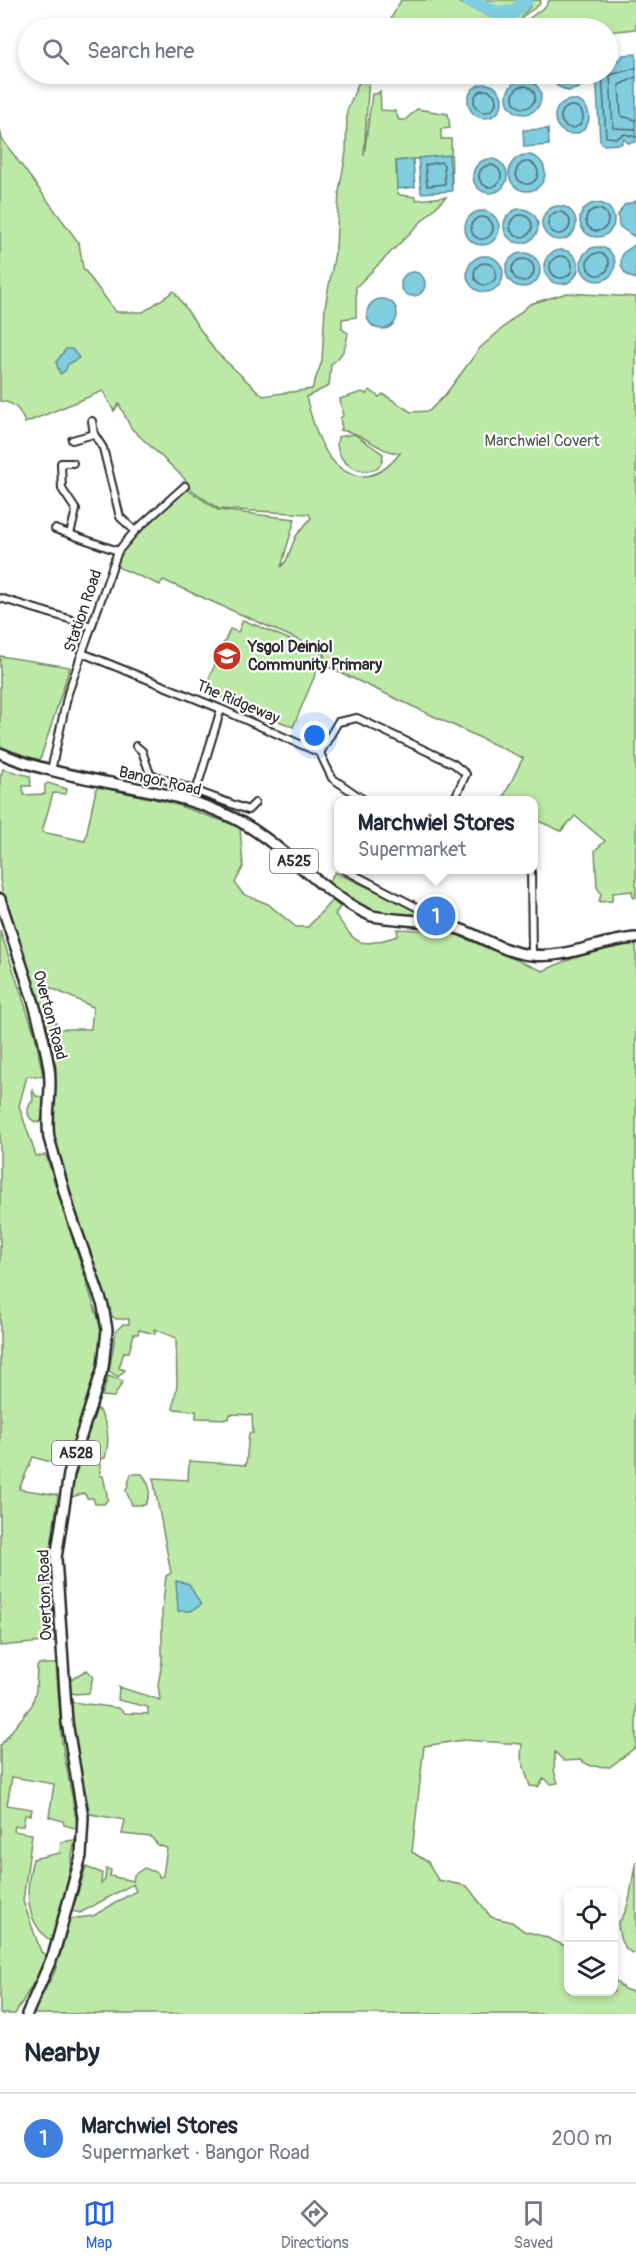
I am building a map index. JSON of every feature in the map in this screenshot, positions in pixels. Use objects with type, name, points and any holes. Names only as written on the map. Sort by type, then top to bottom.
[{"type":"main road","name":"Bangor Road","points":[[0,753],[51,772],[183,798],[227,814],[252,827],[360,911],[384,919],[450,926],[516,953],[532,956],[563,953],[597,943],[636,938]]},
{"type":"main road","name":"Overton Road","points":[[0,899],[47,1055],[51,1087],[47,1126],[49,1137],[70,1212],[103,1306],[107,1330],[103,1367],[69,1474],[56,1558],[67,1722],[83,1817],[81,1856],[54,1953],[27,2014]]},
{"type":"street","points":[[92,421],[94,434],[103,448],[120,517],[135,531]]},
{"type":"street","points":[[72,440],[94,434]]},
{"type":"street","points":[[70,534],[76,510],[62,489],[61,463],[73,463]]},
{"type":"street","name":"Station Road","points":[[51,772],[68,693],[118,552],[135,531],[186,486]]},
{"type":"street","points":[[55,529],[118,552]]},
{"type":"street","points":[[0,598],[92,626]]},
{"type":"street","name":"The Ridgeway","points":[[82,653],[221,709],[320,753]]},
{"type":"street","points":[[196,791],[221,709]]},
{"type":"street","points":[[357,796],[332,778],[320,753],[338,722],[357,718],[454,764],[466,774],[456,796]]},
{"type":"street","points":[[136,746],[142,752],[150,774],[249,812],[255,803]]},
{"type":"street","points":[[353,874],[426,912]]},
{"type":"street","points":[[531,874],[532,956]]},
{"type":"street","points":[[416,906],[420,899]]},
{"type":"green space","points":[[401,0],[454,0],[492,18],[391,18]]},
{"type":"green space","points":[[473,0],[523,0],[520,8],[501,11]]},
{"type":"green space","points":[[532,0],[541,0],[539,5],[522,17],[492,18],[524,13],[530,7]]},
{"type":"green space","points":[[549,0],[636,0],[636,29],[618,31],[618,18],[530,18],[546,6]]},
{"type":"green space","name":"Marchwiel Covert","points":[[358,84],[368,84],[364,156],[372,94],[380,91],[381,110],[395,111],[399,120],[405,120],[417,109],[448,114],[450,128],[441,129],[441,139],[451,139],[452,185],[450,192],[447,156],[396,161],[397,192],[400,195],[416,197],[416,200],[446,197],[356,287],[356,317],[342,319],[342,329],[348,333],[345,347],[331,364],[329,386],[306,397],[313,423],[326,452],[344,471],[366,476],[389,465],[400,453],[384,449],[357,435],[340,430],[342,429],[340,418],[343,416],[340,399],[362,392],[366,394],[370,390],[379,397],[383,394],[411,412],[429,411],[445,395],[480,348],[530,304],[567,293],[636,297],[636,897],[633,898],[632,891],[613,893],[612,901],[599,902],[601,894],[597,887],[595,850],[605,841],[575,816],[561,831],[538,821],[538,796],[504,796],[523,758],[322,664],[326,652],[163,580],[160,585],[115,566],[127,543],[185,488],[218,510],[295,519],[281,567],[286,561],[296,536],[311,518],[309,514],[219,509],[186,486],[188,483],[182,476],[131,428],[119,404],[114,411],[103,391],[25,423],[16,408],[10,403],[0,401],[0,129],[2,139],[79,243],[83,268],[116,312],[143,312],[174,291],[215,351],[263,396],[312,389],[322,361],[325,307],[336,247],[339,192],[346,152],[347,111]]},
{"type":"green space","points":[[354,434],[383,454],[381,463],[375,469],[358,470],[342,458],[338,449],[338,437]]},
{"type":"green space","points":[[243,620],[324,654],[293,727],[204,690],[230,629],[238,632]]},
{"type":"green space","points":[[0,656],[70,667],[40,760],[0,748]]},
{"type":"green space","points":[[3,769],[30,776],[31,786],[23,786],[24,795],[45,794],[45,785],[48,783],[67,789],[66,794],[53,793],[42,832],[85,841],[96,789],[99,787],[168,802],[240,827],[243,867],[235,883],[243,894],[268,904],[296,927],[308,927],[332,900],[340,907],[335,914],[349,933],[360,942],[375,942],[398,936],[397,929],[438,931],[459,936],[543,971],[588,953],[636,944],[636,1747],[610,1767],[591,1766],[580,1760],[564,1761],[555,1752],[554,1771],[558,1783],[551,1784],[544,1778],[538,1787],[530,1786],[521,1758],[522,1744],[464,1740],[424,1746],[412,1852],[428,1862],[438,1880],[467,1886],[491,1917],[512,1922],[524,1931],[564,1945],[564,1996],[618,1996],[618,1983],[624,1989],[636,1993],[635,2014],[32,2014],[55,1971],[70,1919],[93,1916],[136,1891],[133,1884],[80,1913],[72,1911],[86,1867],[102,1873],[101,1884],[105,1880],[106,1869],[111,1870],[110,1876],[133,1881],[134,1875],[144,1868],[158,1873],[159,1877],[163,1876],[167,1848],[158,1845],[151,1837],[122,1834],[125,1820],[90,1814],[73,1736],[70,1704],[72,1702],[118,1708],[125,1713],[148,1714],[148,1707],[118,1700],[119,1687],[160,1700],[158,1685],[162,1662],[162,1612],[166,1576],[171,1573],[153,1478],[188,1480],[189,1461],[246,1465],[249,1433],[253,1433],[252,1415],[230,1414],[229,1419],[196,1418],[196,1411],[173,1409],[177,1385],[176,1338],[154,1329],[155,1334],[139,1330],[138,1334],[134,1334],[129,1352],[124,1352],[119,1368],[125,1370],[118,1377],[109,1371],[116,1331],[123,1324],[129,1324],[129,1319],[116,1319],[110,1314],[52,1136],[56,1066],[4,903],[0,879],[0,778]],"holes":[[[49,987],[93,1007],[91,1029],[57,1029]]]},
{"type":"green space","points":[[334,874],[339,874],[427,915],[426,917],[367,911],[327,884]]},
{"type":"green space","points":[[0,930],[35,1035],[43,1076],[27,1076],[19,1106],[36,1156],[46,1155],[101,1328],[93,1381],[65,1466],[33,1457],[19,1489],[58,1495],[48,1572],[55,1641],[0,1646]]},
{"type":"green space","points":[[32,1089],[36,1096],[44,1097],[43,1118],[39,1123],[31,1119],[28,1114],[33,1100]]},
{"type":"green space","points":[[108,1376],[123,1381],[114,1397],[102,1396]]},
{"type":"green space","points":[[97,1408],[104,1420],[108,1445],[105,1458],[100,1459],[100,1476],[103,1476],[108,1499],[104,1504],[95,1504],[93,1498],[87,1498],[84,1493],[72,1497],[71,1492],[80,1453]]},
{"type":"green space","points":[[131,1474],[142,1474],[147,1482],[150,1493],[145,1505],[132,1505],[126,1491]]},
{"type":"green space","points":[[39,1664],[56,1664],[62,1743],[78,1829],[49,1817],[54,1784],[12,1777],[7,1805],[32,1809],[31,1815],[25,1815],[23,1826],[15,1826],[14,1831],[32,1834],[23,1901],[41,1952],[46,1955],[37,1977],[15,2014],[0,2014],[0,1746],[32,1705]]},
{"type":"green space","points":[[87,1670],[93,1676],[89,1693],[70,1692],[69,1680]]},
{"type":"green space","points":[[75,1840],[66,1890],[52,1942],[36,1925],[32,1915],[28,1893],[30,1870],[33,1859],[60,1853],[61,1842]]},
{"type":"green space","points":[[636,1862],[636,1951],[632,1953],[621,1940],[618,1923],[629,1902]]},
{"type":"water","points":[[636,54],[636,142],[628,143],[624,139],[621,144],[604,145],[600,141],[597,84],[618,84],[618,60],[623,55]]},
{"type":"water","points":[[485,84],[497,89],[502,101],[497,113],[485,118],[473,113],[468,101],[473,89]]},
{"type":"water","points":[[513,84],[535,84],[540,90],[540,104],[531,113],[517,113],[508,104],[508,90]]},
{"type":"water","points":[[556,84],[581,84],[579,88],[568,91]]},
{"type":"water","points":[[572,100],[584,105],[589,117],[584,129],[572,134],[560,129],[555,117],[560,105]]},
{"type":"water","points":[[548,129],[549,145],[524,147],[523,130]]},
{"type":"water","points":[[449,155],[452,191],[421,193],[418,158]]},
{"type":"water","points":[[527,155],[539,161],[545,173],[539,185],[527,191],[515,185],[509,173],[515,161]]},
{"type":"water","points":[[413,159],[415,187],[398,189],[396,161]]},
{"type":"water","points":[[490,159],[502,164],[507,176],[502,188],[490,193],[478,188],[473,176],[478,164]]},
{"type":"water","points":[[636,201],[636,236],[633,236],[619,226],[618,215],[624,205]]},
{"type":"water","points":[[597,203],[609,208],[614,220],[609,232],[597,237],[585,232],[580,220],[585,208]]},
{"type":"water","points":[[559,206],[571,211],[576,223],[571,235],[559,240],[547,235],[542,223],[547,211]]},
{"type":"water","points":[[521,209],[533,214],[538,226],[533,238],[521,243],[509,238],[504,226],[509,214]]},
{"type":"water","points":[[482,211],[494,216],[499,228],[494,240],[482,245],[470,240],[465,228],[470,216]]},
{"type":"water","points":[[636,244],[636,279],[625,273],[621,262],[623,253]]},
{"type":"water","points":[[598,247],[610,252],[615,264],[610,276],[598,281],[586,276],[581,264],[586,252]]},
{"type":"water","points":[[561,250],[573,255],[578,267],[573,279],[561,284],[549,279],[544,267],[549,255]]},
{"type":"water","points":[[523,253],[535,258],[540,270],[535,282],[523,287],[511,282],[506,270],[511,258]]},
{"type":"water","points":[[485,256],[497,262],[503,274],[497,286],[485,292],[473,286],[467,274],[473,262]]},
{"type":"water","points":[[413,272],[418,273],[424,279],[424,289],[418,295],[413,296],[408,295],[402,289],[401,284],[402,279],[408,273]]},
{"type":"water","points":[[382,299],[392,304],[397,314],[392,324],[382,329],[372,324],[367,314],[372,304]]},
{"type":"water","points":[[66,349],[72,349],[79,358],[68,364],[65,371],[60,374],[56,362]]},
{"type":"water","points":[[176,1581],[189,1584],[201,1605],[191,1611],[178,1611]]},
{"type":"waterway","points":[[468,0],[497,13],[514,12],[526,0]]},
{"type":"place","name":"Ysgol Deiniol Community Primary","points":[[227,656]]},
{"type":"place","name":"Marchwiel Stores","points":[[436,916]]}]
